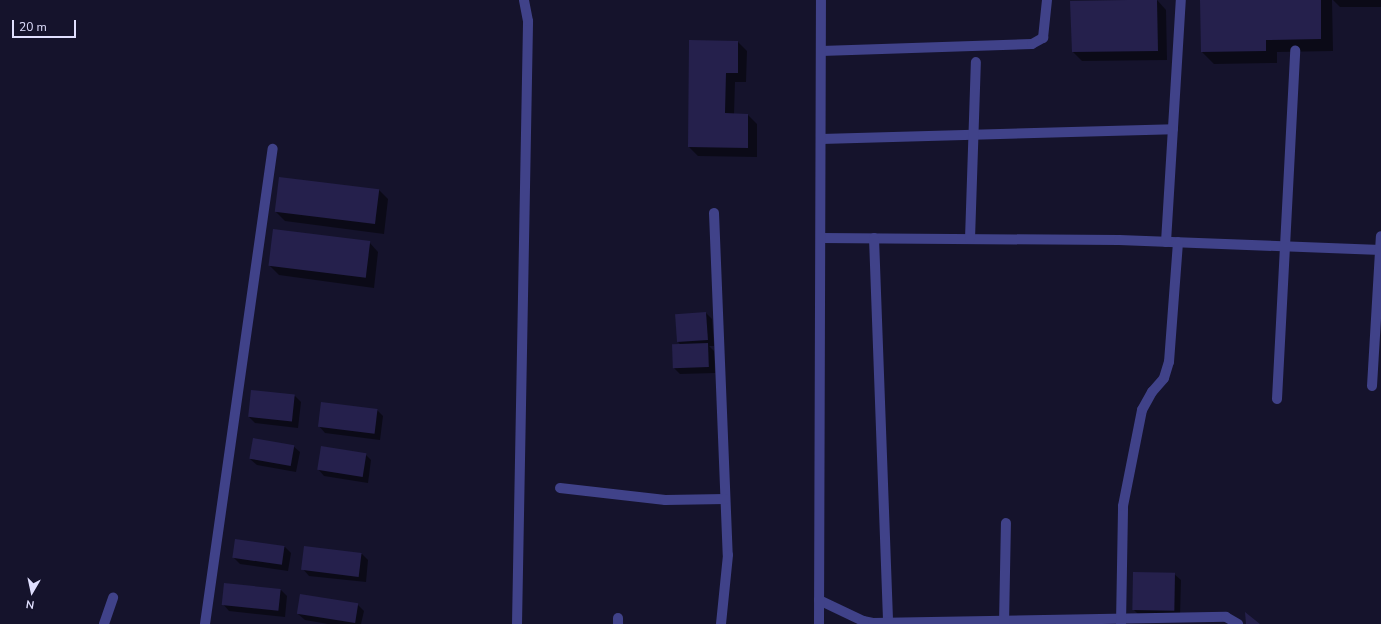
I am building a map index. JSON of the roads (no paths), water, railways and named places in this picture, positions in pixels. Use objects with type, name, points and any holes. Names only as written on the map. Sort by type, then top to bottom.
[{"type":"street","points":[[517,624],[528,21],[524,0]]},
{"type":"street","points":[[819,624],[821,0]]},
{"type":"street","points":[[821,51],[1032,44],[1043,38],[1047,0]]},
{"type":"street","points":[[1166,242],[1181,0]]},
{"type":"street","points":[[1277,399],[1295,50]]},
{"type":"street","points":[[970,239],[976,62]]},
{"type":"street","points":[[821,139],[1173,129]]},
{"type":"street","points":[[205,624],[273,149]]},
{"type":"street","points":[[714,213],[728,555],[721,624]]},
{"type":"street","points":[[1372,386],[1381,236]]},
{"type":"street","points":[[821,238],[1178,242],[1381,250]]},
{"type":"street","points":[[874,238],[888,623]]},
{"type":"street","points":[[1120,622],[1123,506],[1142,410],[1152,392],[1164,378],[1169,362],[1178,242]]},
{"type":"street","points":[[560,488],[665,500],[725,498]]},
{"type":"street","points":[[1004,623],[1006,523]]},
{"type":"street","points":[[104,624],[113,598]]},
{"type":"street","points":[[819,600],[863,621],[888,623],[1120,622],[1226,617],[1238,624]]}]
